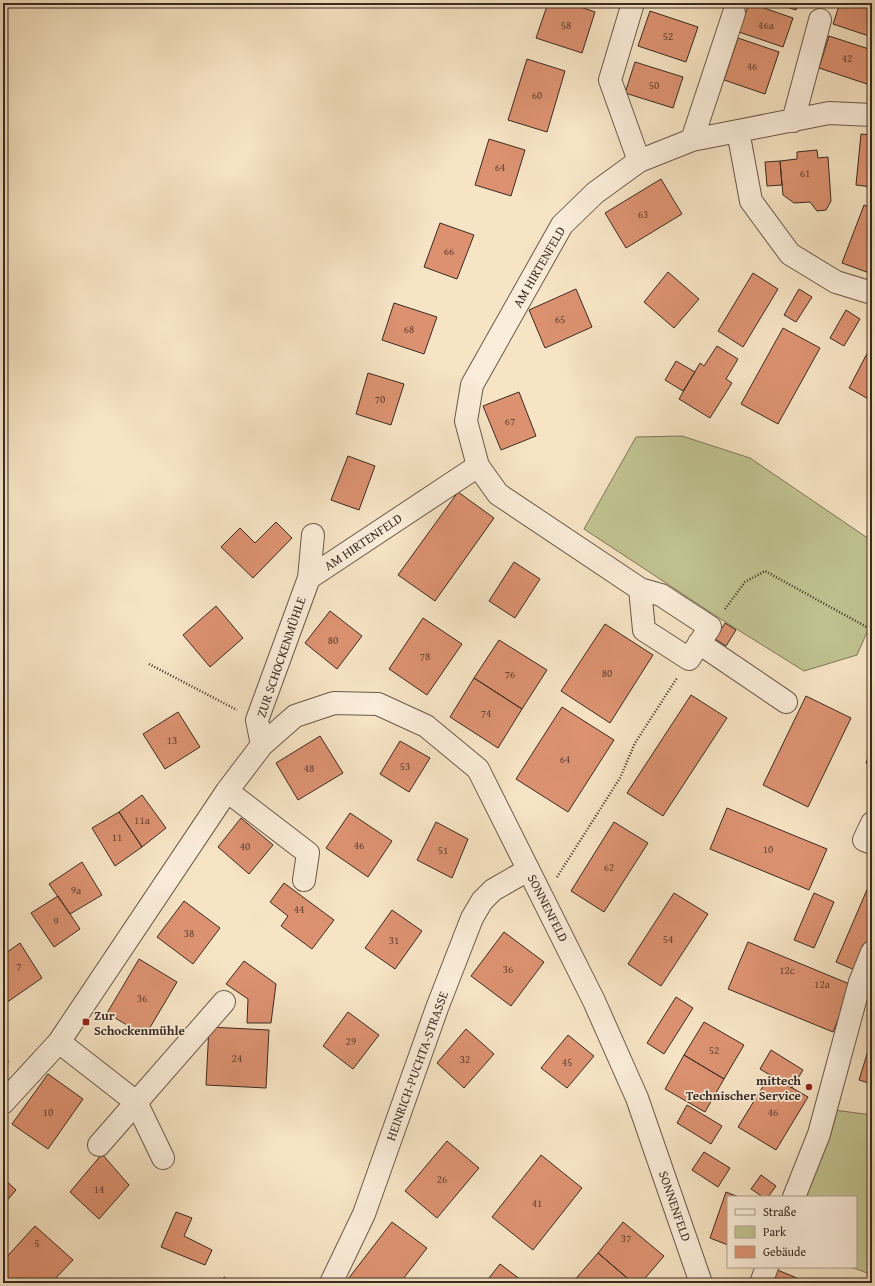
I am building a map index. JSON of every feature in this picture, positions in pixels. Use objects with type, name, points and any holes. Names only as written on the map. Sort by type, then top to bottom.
[{"type":"street","points":[[633,3],[610,80],[639,161]]},
{"type":"street","points":[[692,140],[734,13]]},
{"type":"street","points":[[792,121],[820,20]]},
{"type":"street","name":"AM HIRTENFELD","points":[[699,643],[661,595],[640,589],[498,494],[478,466],[466,421],[472,385],[562,225],[595,193],[639,161],[692,140],[830,113],[872,115]]},
{"type":"street","points":[[738,131],[751,201],[790,254],[836,282],[872,293]]},
{"type":"street","name":"AM HIRTENFELD","points":[[308,578],[478,466]]},
{"type":"street","name":"ZUR SCHOCKENMÜHLE","points":[[262,745],[257,720],[308,578],[313,535]]},
{"type":"street","points":[[640,589],[644,630],[699,643],[786,702]]},
{"type":"street","name":"SONNENFELD","points":[[262,745],[295,716],[334,703],[378,704],[426,726],[478,769],[594,1001],[637,1098],[701,1283]]},
{"type":"street","points":[[3,1103],[59,1042],[227,791],[262,745]]},
{"type":"street","points":[[227,791],[308,853],[304,880]]},
{"type":"street","points":[[872,822],[864,840],[872,843]]},
{"type":"street","name":"HEINRICH-PUCHTA-STRASSE","points":[[331,1283],[364,1214],[437,1008],[472,918],[482,901],[493,890],[528,870]]},
{"type":"street","points":[[794,1196],[818,1134],[860,982],[872,952]]},
{"type":"street","points":[[99,1145],[224,1002]]},
{"type":"street","points":[[59,1042],[136,1102],[163,1158]]},
{"type":"street","points":[[761,1283],[767,1268]]},
{"type":"path","points":[[543,899],[620,778],[636,743],[699,643],[745,582],[765,571],[872,630]]},
{"type":"path","points":[[149,664],[257,720]]},
{"type":"green space","points":[[682,436],[750,458],[872,541],[872,621],[857,655],[804,671],[719,618],[584,529],[636,437]]},
{"type":"green space","points":[[834,1110],[872,1115],[872,1283],[866,1283],[870,1274],[854,1268],[857,1268],[857,1196],[802,1196]]},
{"type":"building","points":[[548,3],[569,3],[595,12],[582,53],[536,38]]},
{"type":"building","points":[[749,3],[793,18],[783,47],[739,32]]},
{"type":"building","points":[[774,3],[799,3],[796,10]]},
{"type":"building","points":[[840,3],[872,3],[872,37],[833,24]]},
{"type":"building","points":[[650,11],[698,27],[686,62],[638,46]]},
{"type":"building","points":[[829,36],[872,50],[872,67],[867,84],[819,68]]},
{"type":"building","points":[[738,38],[779,52],[765,94],[724,80]]},
{"type":"building","points":[[527,59],[565,71],[547,132],[508,120]]},
{"type":"building","points":[[635,62],[683,77],[673,108],[625,93]]},
{"type":"building","points":[[861,134],[872,135],[872,187],[856,185]]},
{"type":"building","points":[[489,139],[525,150],[511,196],[475,185]]},
{"type":"building","points":[[817,150],[818,158],[828,157],[831,201],[826,210],[817,211],[810,202],[794,203],[783,195],[780,161],[797,159],[797,152]]},
{"type":"building","points":[[780,161],[782,185],[767,186],[765,162]]},
{"type":"building","points":[[661,179],[682,214],[626,248],[605,213]]},
{"type":"building","points":[[864,205],[872,208],[872,274],[842,263]]},
{"type":"building","points":[[440,223],[474,235],[457,279],[424,267]]},
{"type":"building","points":[[668,272],[699,299],[674,328],[644,302]]},
{"type":"building","points":[[753,273],[778,289],[743,347],[718,331]]},
{"type":"building","points":[[576,289],[592,327],[545,348],[529,310]]},
{"type":"building","points":[[799,289],[812,297],[796,322],[784,315]]},
{"type":"building","points":[[394,303],[437,317],[424,354],[382,340]]},
{"type":"building","points":[[846,310],[860,319],[844,346],[830,338]]},
{"type":"building","points":[[783,328],[820,348],[778,424],[741,404]]},
{"type":"building","points":[[872,344],[872,401],[849,388]]},
{"type":"building","points":[[717,346],[738,359],[726,379],[732,383],[710,418],[679,399],[700,363],[704,366]]},
{"type":"building","points":[[676,361],[695,372],[683,391],[665,380]]},
{"type":"building","points":[[368,373],[404,384],[391,425],[356,414]]},
{"type":"building","points":[[519,392],[536,436],[501,450],[483,406]]},
{"type":"building","points":[[348,456],[375,466],[359,510],[331,500]]},
{"type":"building","points":[[458,492],[494,518],[435,601],[398,575]]},
{"type":"building","points":[[276,522],[292,538],[253,578],[221,547],[240,528],[255,543]]},
{"type":"building","points":[[514,562],[540,579],[515,618],[489,601]]},
{"type":"building","points":[[216,606],[243,638],[210,667],[183,635]]},
{"type":"building","points":[[330,611],[362,636],[337,669],[305,643]]},
{"type":"building","points":[[423,618],[462,644],[427,695],[389,669]]},
{"type":"building","points":[[725,623],[736,630],[726,646],[715,639]]},
{"type":"building","points":[[605,624],[653,655],[610,723],[561,691]]},
{"type":"building","points":[[499,640],[547,670],[522,709],[474,678]]},
{"type":"building","points":[[474,678],[522,709],[498,748],[450,717]]},
{"type":"building","points":[[691,695],[727,718],[663,816],[627,793]]},
{"type":"building","points":[[806,696],[851,718],[808,807],[763,785]]},
{"type":"building","points":[[562,707],[614,740],[568,812],[516,779]]},
{"type":"building","points":[[178,712],[200,747],[165,769],[143,734]]},
{"type":"building","points":[[320,736],[343,773],[298,800],[276,763]]},
{"type":"building","points":[[400,741],[430,758],[409,792],[380,774]]},
{"type":"building","points":[[872,746],[872,766],[866,763]]},
{"type":"building","points":[[142,795],[166,828],[142,847],[119,812]]},
{"type":"building","points":[[727,808],[827,849],[809,890],[710,849]]},
{"type":"building","points":[[119,812],[142,847],[115,866],[92,828]]},
{"type":"building","points":[[350,813],[392,841],[368,877],[326,848]]},
{"type":"building","points":[[241,818],[273,845],[249,874],[218,847]]},
{"type":"building","points":[[436,822],[468,839],[452,878],[417,860]]},
{"type":"building","points":[[614,822],[648,843],[604,912],[571,891]]},
{"type":"building","points":[[82,862],[102,895],[70,914],[49,884]]},
{"type":"building","points":[[872,878],[872,930],[855,970],[836,962]]},
{"type":"building","points":[[284,883],[334,920],[312,949],[281,926],[288,916],[270,902]]},
{"type":"building","points":[[674,893],[708,914],[661,986],[628,964]]},
{"type":"building","points":[[814,893],[834,902],[814,948],[794,940]]},
{"type":"building","points":[[58,896],[80,929],[54,947],[31,913]]},
{"type":"building","points":[[184,901],[220,928],[193,964],[157,937]]},
{"type":"building","points":[[392,910],[422,931],[395,969],[365,948]]},
{"type":"building","points":[[504,932],[544,962],[511,1006],[471,976]]},
{"type":"building","points":[[748,942],[852,985],[833,1032],[728,989]]},
{"type":"building","points":[[20,943],[42,978],[3,1005],[3,955]]},
{"type":"building","points":[[139,959],[177,982],[145,1036],[107,1013]]},
{"type":"building","points":[[244,961],[276,984],[271,1023],[247,1023],[248,999],[226,984]]},
{"type":"building","points":[[676,997],[693,1008],[664,1054],[647,1043]]},
{"type":"building","points":[[348,1012],[379,1035],[353,1069],[323,1046]]},
{"type":"building","points":[[704,1022],[744,1045],[724,1079],[684,1055]]},
{"type":"building","points":[[209,1027],[269,1030],[266,1088],[206,1085]]},
{"type":"building","points":[[466,1029],[494,1054],[464,1088],[437,1063]]},
{"type":"building","points":[[568,1035],[594,1056],[567,1088],[541,1068]]},
{"type":"building","points":[[872,1038],[872,1084],[859,1080]]},
{"type":"building","points":[[771,1050],[803,1070],[792,1088],[760,1069]]},
{"type":"building","points":[[684,1055],[724,1079],[705,1112],[665,1089]]},
{"type":"building","points":[[48,1074],[83,1099],[48,1149],[12,1124]]},
{"type":"building","points":[[770,1075],[808,1097],[776,1150],[738,1127]]},
{"type":"building","points":[[687,1105],[722,1126],[711,1144],[677,1123]]},
{"type":"building","points":[[447,1141],[479,1168],[437,1218],[405,1191]]},
{"type":"building","points":[[704,1152],[730,1168],[718,1187],[692,1170]]},
{"type":"building","points":[[102,1154],[129,1185],[99,1219],[70,1192]]},
{"type":"building","points":[[541,1155],[582,1188],[533,1250],[492,1217]]},
{"type":"building","points":[[761,1175],[776,1186],[769,1196],[762,1196],[751,1189]]},
{"type":"building","points":[[3,1178],[16,1190],[3,1205]]},
{"type":"building","points":[[726,1192],[736,1196],[727,1196],[727,1245],[710,1238]]},
{"type":"building","points":[[176,1212],[192,1218],[184,1236],[212,1250],[205,1265],[161,1247]]},
{"type":"building","points":[[392,1222],[427,1248],[400,1283],[345,1283]]},
{"type":"building","points":[[623,1222],[664,1256],[641,1283],[633,1283],[598,1253]]},
{"type":"building","points":[[35,1226],[73,1260],[51,1283],[3,1283],[3,1261]]},
{"type":"building","points":[[598,1253],[633,1283],[572,1283]]},
{"type":"building","points":[[500,1264],[525,1283],[485,1283]]},
{"type":"building","points":[[775,1269],[797,1278],[795,1283],[769,1283]]},
{"type":"building","points":[[224,1277],[233,1283],[221,1283]]},
{"type":"place","name":"Zur Schockenmühle","points":[[86,1022]]},
{"type":"place","name":"mittech Technischer Service","points":[[809,1087]]}]
